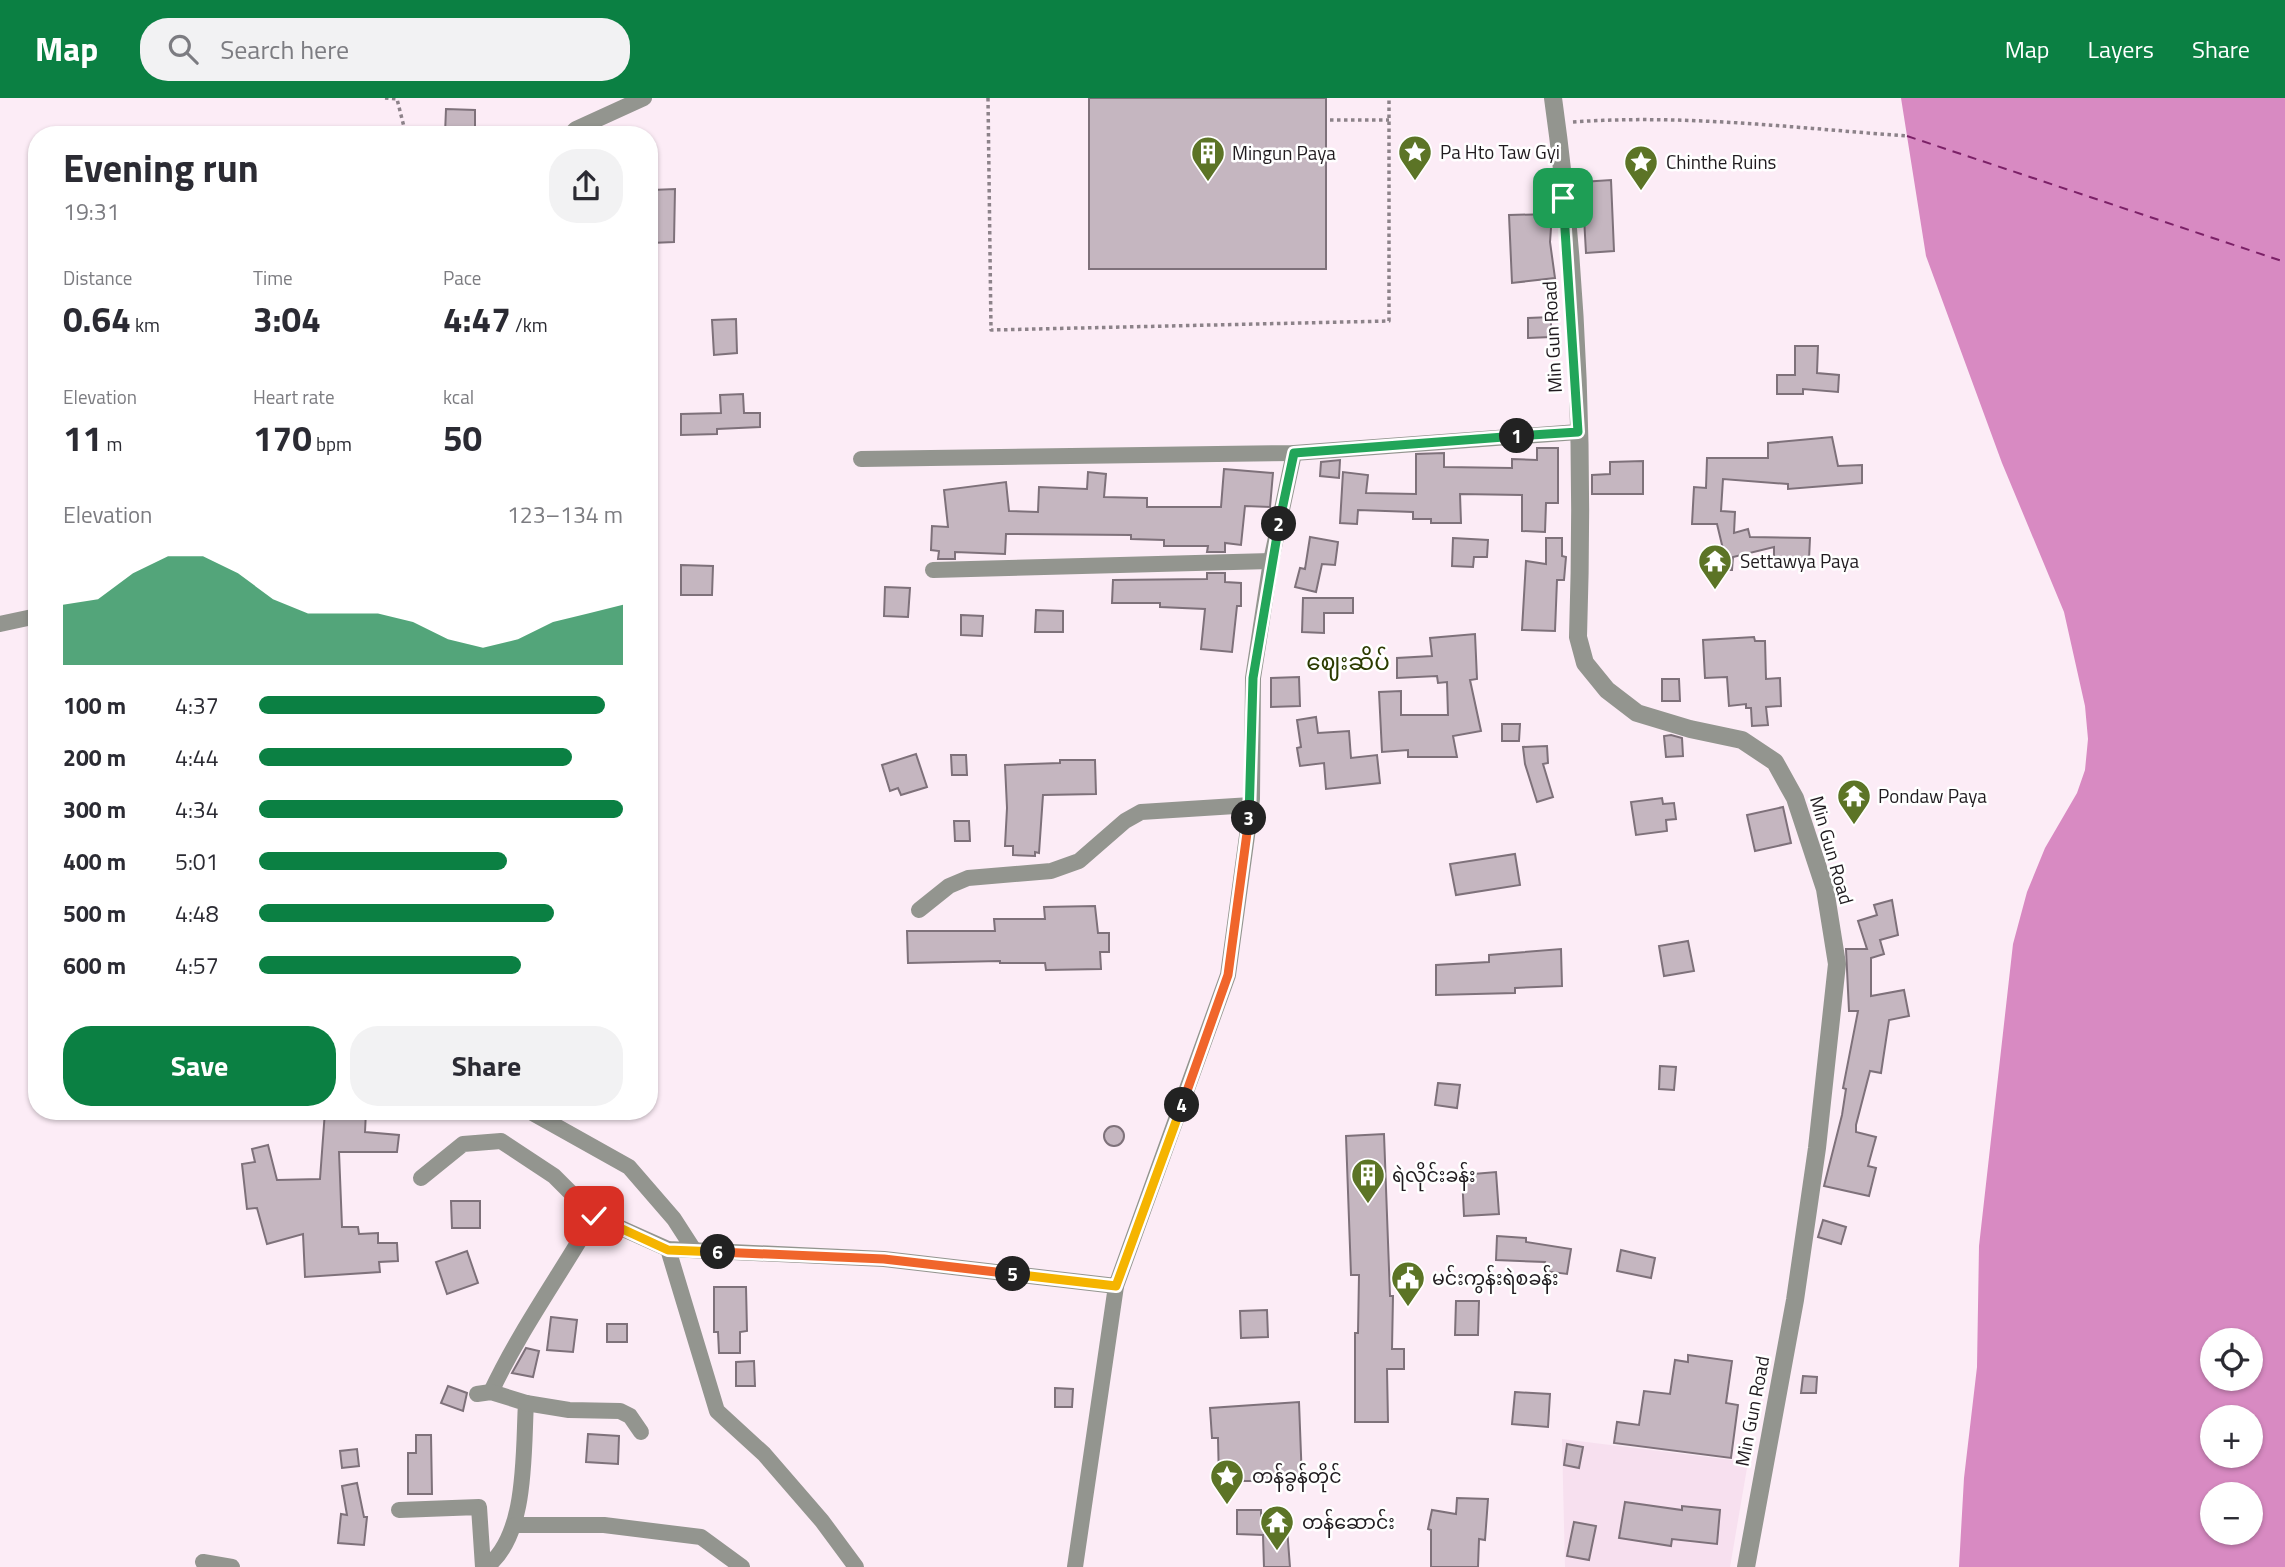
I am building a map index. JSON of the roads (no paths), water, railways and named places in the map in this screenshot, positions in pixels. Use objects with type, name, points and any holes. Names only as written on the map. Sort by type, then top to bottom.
[{"type":"street","points":[[583,126],[644,98]]},
{"type":"street","name":"Min Gun Road","points":[[1553,98],[1573,312],[1578,432],[1578,637],[1585,663],[1607,690],[1637,713],[1690,729],[1742,740],[1775,762],[1796,797],[1825,889],[1837,964],[1817,1148],[1797,1286],[1746,1567]]},
{"type":"street","points":[[861,459],[1294,453],[1578,432]]},
{"type":"street","points":[[1074,1567],[1116,1286],[1228,975],[1251,805],[1253,678],[1272,561],[1294,453]]},
{"type":"street","points":[[933,570],[1272,561]]},
{"type":"street","points":[[0,624],[28,618]]},
{"type":"street","points":[[919,910],[949,886],[968,878],[1051,871],[1080,861],[1125,821],[1141,812],[1251,805]]},
{"type":"street","points":[[545,1120],[629,1167],[674,1219],[694,1250]]},
{"type":"street","points":[[421,1178],[463,1144],[501,1141],[554,1176],[594,1216],[668,1250],[884,1259],[1116,1286]]},
{"type":"street","points":[[594,1216],[549,1294],[514,1343],[484,1393],[569,1410],[620,1411],[630,1416],[641,1432]]},
{"type":"street","points":[[668,1250],[717,1411],[764,1454],[822,1521],[856,1567]]},
{"type":"street","points":[[399,1510],[479,1507],[484,1567],[497,1559],[515,1525],[526,1403]]},
{"type":"street","points":[[515,1525],[604,1525],[701,1537],[742,1567]]},
{"type":"street","points":[[203,1562],[232,1567]]},
{"type":"place","name":"Pa Hto Taw Gyi","points":[[1415,182]]},
{"type":"place","name":"Mingun Paya","points":[[1208,183]]},
{"type":"place","name":"Chinthe Ruins","points":[[1641,192]]},
{"type":"place","name":"Settawya Paya","points":[[1715,591]]},
{"type":"place","name":"Pondaw Paya","points":[[1854,826]]},
{"type":"place","name":"ရဲလိုင်းခန်း","points":[[1368,1205]]},
{"type":"place","name":"မင်းကွန်းရဲစခန်း","points":[[1408,1308]]},
{"type":"place","name":"တန်ခွန်တိုင်","points":[[1227,1506]]},
{"type":"place","name":"တန်ဆောင်း","points":[[1277,1552]]},
{"type":"district","name":"ဈေးဆိပ်","points":[[1348,662]]}]
